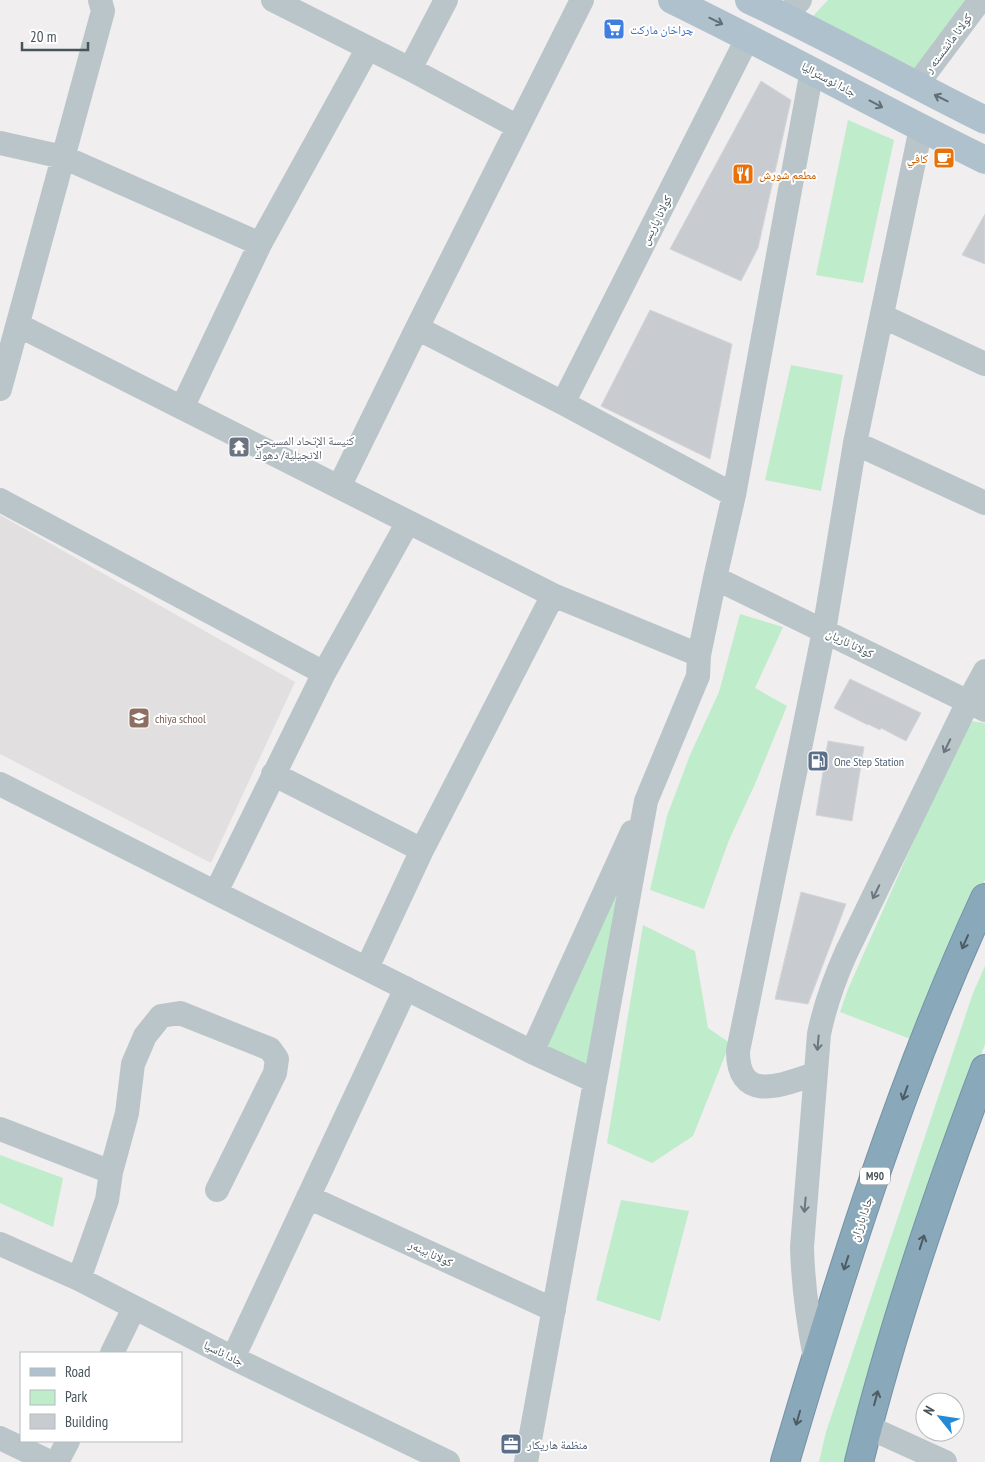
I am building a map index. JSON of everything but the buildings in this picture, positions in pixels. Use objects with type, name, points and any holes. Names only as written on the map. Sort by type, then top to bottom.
[{"type":"highway","name":"جادا بارزان","points":[[785,1462],[815,1358],[866,1203],[924,1042],[985,898]]},
{"type":"highway","points":[[859,1462],[905,1296],[932,1211],[985,1069]]},
{"type":"main road","name":"جادا ئوسترالیا","points":[[672,0],[748,37],[985,160]]},
{"type":"main road","points":[[749,0],[792,8],[916,86],[985,120]]},
{"type":"street","points":[[0,389],[103,11],[100,0]]},
{"type":"street","points":[[273,0],[410,69],[518,127]]},
{"type":"street","points":[[410,69],[446,0]]},
{"type":"street","points":[[339,487],[582,0]]},
{"type":"street","name":"كولانا مانشسته ر","points":[[916,86],[980,0]]},
{"type":"street","name":"كولانا پاریس","points":[[563,403],[748,37]]},
{"type":"street","points":[[182,408],[260,244],[368,48]]},
{"type":"street","points":[[532,1052],[646,801],[698,676],[699,655],[734,494],[812,70]]},
{"type":"street","points":[[816,1074],[780,1086],[770,1088],[759,1086],[749,1081],[742,1072],[738,1062],[738,1051],[824,631],[855,443],[921,128]]},
{"type":"street","points":[[0,144],[63,157],[260,244]]},
{"type":"street","points":[[882,316],[985,364]]},
{"type":"street","points":[[18,325],[553,595],[699,655]]},
{"type":"street","points":[[417,328],[734,494]]},
{"type":"street","points":[[855,443],[985,503]]},
{"type":"street","points":[[0,500],[324,673]]},
{"type":"street","points":[[216,892],[324,673],[408,522]]},
{"type":"street","name":"كولانا ئاريان","points":[[715,578],[976,706]]},
{"type":"street","points":[[367,968],[422,850],[553,595]]},
{"type":"street","points":[[815,1358],[806,1304],[802,1247],[822,1020],[829,992],[837,973],[976,706],[985,671]]},
{"type":"street","points":[[273,774],[422,850]]},
{"type":"street","points":[[0,784],[532,1052],[595,1081]]},
{"type":"street","points":[[526,1462],[646,801]]},
{"type":"street","points":[[233,1358],[406,988]]},
{"type":"street","points":[[79,1280],[107,1200],[111,1172],[127,1114],[133,1064],[145,1036],[161,1016],[180,1013],[270,1049],[277,1059],[275,1073],[216,1190]]},
{"type":"street","points":[[0,1129],[111,1172]]},
{"type":"street","name":"كولانا بینه‌ر","points":[[308,1196],[554,1310]]},
{"type":"street","name":"جادا ئاسيا","points":[[0,1244],[79,1280],[233,1358],[448,1462]]},
{"type":"street","points":[[112,1352],[134,1308]]},
{"type":"street","points":[[868,1427],[945,1462]]},
{"type":"street","points":[[0,1438],[50,1462]]},
{"type":"street","points":[[57,1462],[67,1442]]},
{"type":"shaded area","name":"chiya school","points":[[0,515],[295,682],[211,863],[0,754]]},
{"type":"green space","points":[[828,0],[965,0],[916,69],[813,16]]},
{"type":"green space","points":[[848,120],[894,140],[863,283],[816,275]]},
{"type":"green space","points":[[791,365],[843,375],[821,491],[765,480]]},
{"type":"green space","points":[[740,614],[783,627],[755,688],[787,706],[755,784],[729,840],[704,909],[650,890],[667,816],[690,755],[719,692]]},
{"type":"green space","points":[[971,721],[985,723],[985,880],[913,1040],[840,1012],[848,989],[963,730]]},
{"type":"green space","points":[[646,801],[595,1081],[532,1052]]},
{"type":"green space","points":[[643,925],[695,951],[708,1028],[730,1043],[693,1136],[652,1163],[607,1143]]},
{"type":"green space","points":[[985,966],[985,1044],[932,1184],[848,1462],[819,1462],[826,1432],[973,993]]},
{"type":"green space","points":[[0,1155],[63,1178],[53,1227],[0,1203]]},
{"type":"green space","points":[[621,1200],[689,1211],[660,1321],[596,1300]]},
{"type":"place","name":"چراخان ماركت","points":[[614,29]]},
{"type":"place","name":"كافي","points":[[944,158]]},
{"type":"place","name":"مطعم شورش","points":[[743,174]]},
{"type":"place","name":"كنيسة الإتحاد المسيحي الانجيلية/ دهوك","points":[[239,447]]},
{"type":"place","name":"chiya school","points":[[139,718]]},
{"type":"place","name":"One Step Station","points":[[818,761]]},
{"type":"place","name":"منظمة هاريكار","points":[[511,1444]]}]
